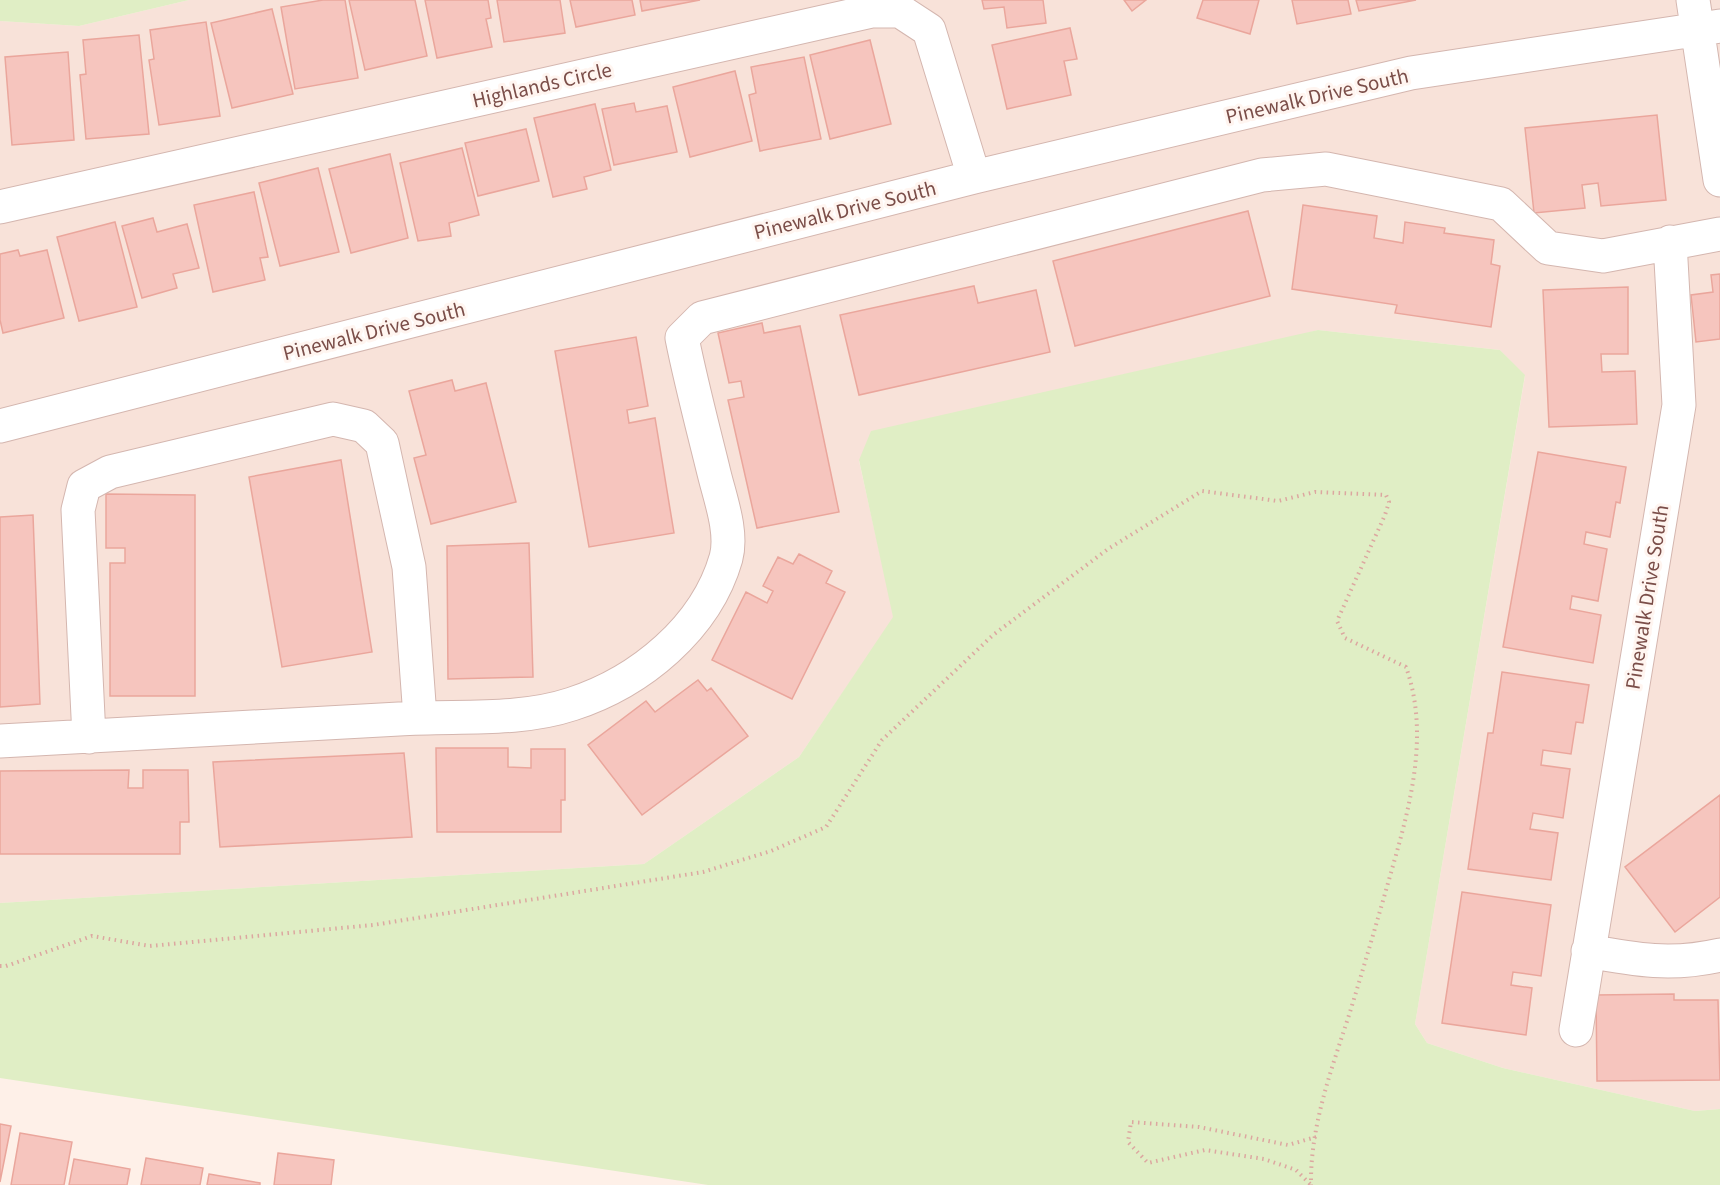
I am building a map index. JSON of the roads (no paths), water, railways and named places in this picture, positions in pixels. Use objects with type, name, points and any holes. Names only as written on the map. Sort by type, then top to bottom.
[{"type":"street","name":"Highlands Circle","points":[[0,207],[872,11],[900,11],[929,30],[974,177]]},
{"type":"street","name":"Pinewalk Drive South","points":[[0,426],[974,177],[1411,73],[1703,18],[1720,180]]},
{"type":"street","points":[[0,741],[420,717],[535,714],[573,704],[616,686],[660,656],[693,622],[716,586],[727,555],[726,522],[682,338],[702,318],[1262,175],[1326,169],[1502,204],[1548,248],[1603,256],[1720,234]]},
{"type":"street","name":"Pinewalk Drive South","points":[[1576,1030],[1679,405],[1670,242]]},
{"type":"street","points":[[89,737],[78,510],[84,486],[110,472],[333,419],[364,426],[382,443],[409,567],[420,717]]},
{"type":"street","points":[[1588,951],[1642,962],[1689,962],[1720,955]]}]
